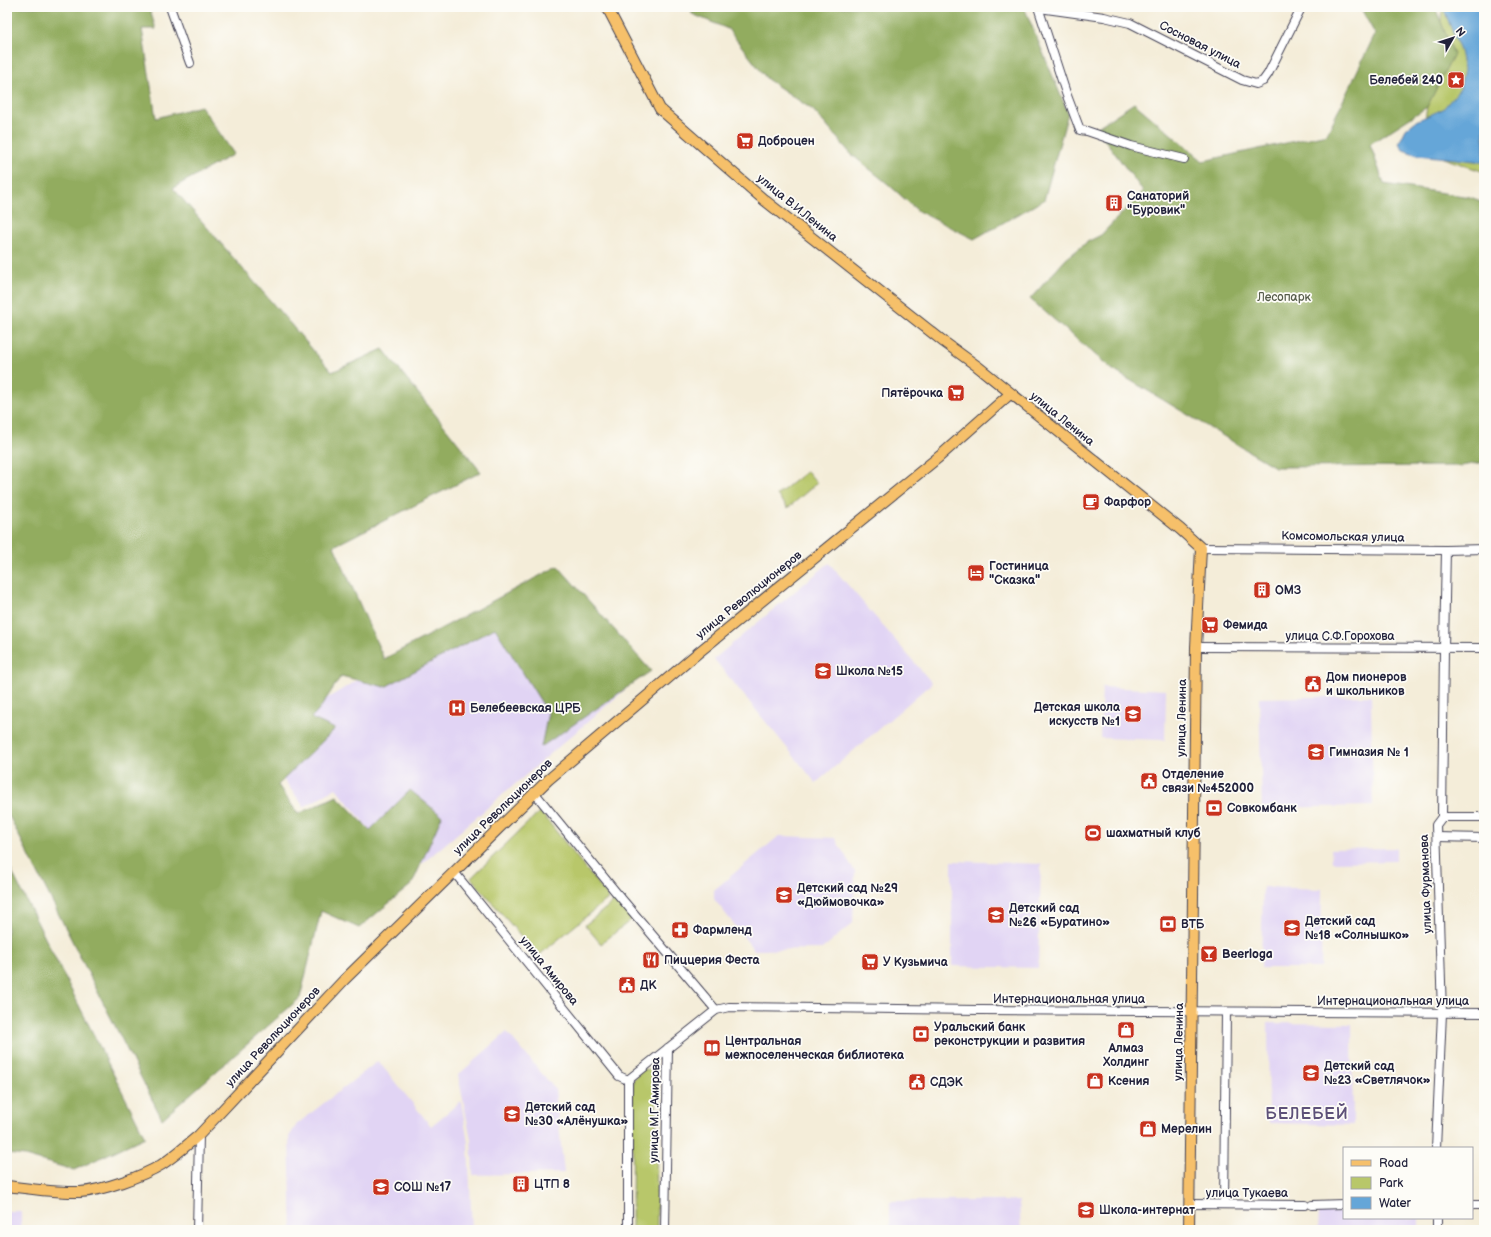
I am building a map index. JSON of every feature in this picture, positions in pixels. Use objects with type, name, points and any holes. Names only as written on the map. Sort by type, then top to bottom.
[{"type":"main road","name":"улица В.И.Ленина","points":[[607,7],[660,109],[763,199],[1010,394]]},
{"type":"main road","name":"улица Ленина","points":[[1010,394],[1180,529],[1201,548],[1196,647],[1189,1230]]},
{"type":"main road","name":"улица Революционеров","points":[[7,1186],[38,1190],[81,1192],[109,1186],[160,1166],[200,1135],[344,980],[534,792],[699,652],[940,456],[1010,394]]},
{"type":"street","points":[[170,7],[190,63]]},
{"type":"street","points":[[1039,8],[1066,93],[1080,130],[1130,146],[1184,159]]},
{"type":"street","name":"Сосновая улица","points":[[1039,8],[1104,17],[1130,23],[1242,80],[1256,84],[1263,81],[1268,74],[1300,10]]},
{"type":"street","name":"Комсомольская улица","points":[[1201,548],[1484,549]]},
{"type":"street","name":"улица Фурманова","points":[[1436,1147],[1442,1013],[1436,825],[1442,817],[1446,550]]},
{"type":"street","name":"улица С.Ф.Горохова","points":[[1196,647],[1484,648]]},
{"type":"street","points":[[534,792],[716,1010]]},
{"type":"street","points":[[1442,817],[1484,817]]},
{"type":"street","points":[[1437,837],[1484,838]]},
{"type":"street","name":"улица Амирова","points":[[454,872],[619,1076],[628,1080]]},
{"type":"street","name":"Интернациональная улица","points":[[668,1048],[716,1010],[729,1007],[1192,1012],[1484,1013]]},
{"type":"street","points":[[1224,1204],[1226,1012]]},
{"type":"street","name":"улица М.Г.Амирова","points":[[628,1080],[668,1048]]},
{"type":"street","name":"улица М.Г.Амирова","points":[[665,1230],[668,1048]]},
{"type":"street","points":[[628,1080],[628,1230]]},
{"type":"street","points":[[197,1230],[200,1135]]},
{"type":"street","name":"улица Тукаева","points":[[1189,1204],[1343,1204]]},
{"type":"street","points":[[1473,1205],[1484,1205]]},
{"type":"street","points":[[1437,1219],[1437,1230]]},
{"type":"shaded area","name":"Школа №15","points":[[829,563],[932,683],[816,783],[714,659]]},
{"type":"shaded area","name":"Белебеевская ЦРБ","points":[[559,568],[647,671],[408,876],[336,788],[304,807],[254,743],[369,673]]},
{"type":"shaded area","name":"Детская школа искусств №1","points":[[1102,687],[1166,690],[1165,740],[1100,738]]},
{"type":"shaded area","name":"Гимназия № 1","points":[[1371,696],[1373,806],[1262,808],[1259,698]]},
{"type":"shaded area","name":"Детский сад №29 «Дюймовочка»","points":[[779,836],[835,838],[855,872],[853,923],[822,949],[754,950],[714,899],[714,890]]},
{"type":"shaded area","points":[[1396,848],[1396,861],[1332,862],[1331,849]]},
{"type":"shaded area","name":"Детский сад №26 «Буратино»","points":[[952,861],[1041,864],[1038,968],[952,966]]},
{"type":"shaded area","name":"Детский сад №18 «Солнышко»","points":[[1263,887],[1322,889],[1321,968],[1261,968]]},
{"type":"shaded area","name":"Детский сад №23 «Светлячок»","points":[[1268,1023],[1352,1024],[1353,1125],[1269,1123]]},
{"type":"shaded area","name":"Детский сад №30 «Алёнушка»","points":[[507,1032],[555,1089],[564,1173],[473,1175],[471,1139],[458,1075]]},
{"type":"shaded area","name":"СОШ №17","points":[[378,1061],[431,1126],[461,1101],[468,1143],[472,1230],[292,1230],[289,1137],[297,1124]]},
{"type":"shaded area","points":[[890,1201],[1019,1201],[1021,1230],[890,1230]]},
{"type":"shaded area","points":[[7,1211],[21,1211],[21,1230],[7,1230]]},
{"type":"shaded area","points":[[1319,1212],[1343,1212],[1343,1219],[1419,1219],[1419,1230],[1318,1230]]},
{"type":"green space","points":[[7,7],[149,7],[156,29],[142,29],[156,118],[201,106],[234,154],[173,188],[332,372],[383,349],[481,472],[334,546],[384,659],[558,566],[651,671],[541,747],[548,713],[495,628],[385,687],[341,676],[321,707],[311,718],[335,729],[278,785],[298,814],[337,796],[370,830],[410,790],[442,816],[412,884],[359,928],[321,911],[300,998],[162,1119],[7,812]]},
{"type":"green space","points":[[690,7],[1024,7],[1068,113],[1044,200],[974,239],[918,211],[851,154],[813,110],[767,79],[728,29],[692,14]]},
{"type":"green space","name":"Лесопарк","points":[[1360,7],[1435,7],[1454,54],[1427,107],[1370,144],[1384,184],[1470,197],[1484,202],[1484,462],[1461,466],[1275,467],[1113,370],[1030,299],[1066,259],[1087,242],[1101,235],[1143,191],[1096,128],[1134,103],[1203,161],[1327,134],[1375,34]]},
{"type":"green space","points":[[1443,7],[1484,7],[1484,172],[1420,150]]},
{"type":"green space","points":[[807,471],[817,483],[788,508],[777,495]]},
{"type":"green space","points":[[540,811],[609,898],[538,956],[471,878]]},
{"type":"green space","points":[[7,862],[145,1137],[74,1170],[25,1156],[7,1154]]},
{"type":"green space","points":[[616,900],[632,919],[601,944],[585,925]]},
{"type":"green space","points":[[642,1069],[652,1070],[656,1080],[657,1230],[632,1230],[633,1080]]},
{"type":"water","points":[[1443,7],[1484,7],[1484,162],[1418,155],[1403,150],[1399,143],[1406,129],[1416,121],[1443,109],[1460,89],[1464,70],[1460,51]]},
{"type":"place","name":"Белебей 240","points":[[1456,80]]},
{"type":"place","name":"Доброцен","points":[[745,141]]},
{"type":"place","name":"Санаторий \"Буровик\"","points":[[1114,203]]},
{"type":"place","name":"Пятёрочка","points":[[956,393]]},
{"type":"place","name":"Фарфор","points":[[1091,502]]},
{"type":"place","name":"Гостиница \"Сказка\"","points":[[976,573]]},
{"type":"place","name":"ОМЗ","points":[[1262,590]]},
{"type":"place","name":"Фемида","points":[[1210,625]]},
{"type":"place","name":"Школа №15","points":[[823,671]]},
{"type":"place","name":"Дом пионеров и школьников","points":[[1313,684]]},
{"type":"place","name":"Белебеевская ЦРБ","points":[[457,708]]},
{"type":"place","name":"Детская школа искусств №1","points":[[1133,714]]},
{"type":"place","name":"Гимназия № 1","points":[[1316,752]]},
{"type":"place","name":"Отделение связи №452000","points":[[1149,781]]},
{"type":"place","name":"Совкомбанк","points":[[1214,808]]},
{"type":"place","name":"шахматный клуб","points":[[1093,833]]},
{"type":"place","name":"Детский сад №29 «Дюймовочка»","points":[[784,895]]},
{"type":"place","name":"Детский сад №26 «Буратино»","points":[[996,915]]},
{"type":"place","name":"ВТБ","points":[[1168,924]]},
{"type":"place","name":"Детский сад №18 «Солнышко»","points":[[1292,928]]},
{"type":"place","name":"Фармленд","points":[[680,930]]},
{"type":"place","name":"Beerloga","points":[[1209,954]]},
{"type":"place","name":"Пиццерия Феста","points":[[651,960]]},
{"type":"place","name":"У Кузьмича","points":[[870,962]]},
{"type":"place","name":"ДК","points":[[627,985]]},
{"type":"place","name":"Алмаз Холдинг","points":[[1126,1030]]},
{"type":"place","name":"Уральский банк реконструкции и развития","points":[[921,1034]]},
{"type":"place","name":"Центральная межпоселенческая библиотека","points":[[712,1048]]},
{"type":"place","name":"Детский сад №23 «Светлячок»","points":[[1311,1073]]},
{"type":"place","name":"Ксения","points":[[1095,1081]]},
{"type":"place","name":"СДЭК","points":[[917,1082]]},
{"type":"place","name":"Детский сад №30 «Алёнушка»","points":[[512,1114]]},
{"type":"place","name":"Мерелин","points":[[1148,1129]]},
{"type":"place","name":"ЦТП 8","points":[[521,1184]]},
{"type":"place","name":"СОШ №17","points":[[381,1187]]},
{"type":"place","name":"Школа-интернат","points":[[1086,1210]]},
{"type":"district","name":"БЕЛЕБЕЙ","points":[[1307,1114]]}]
